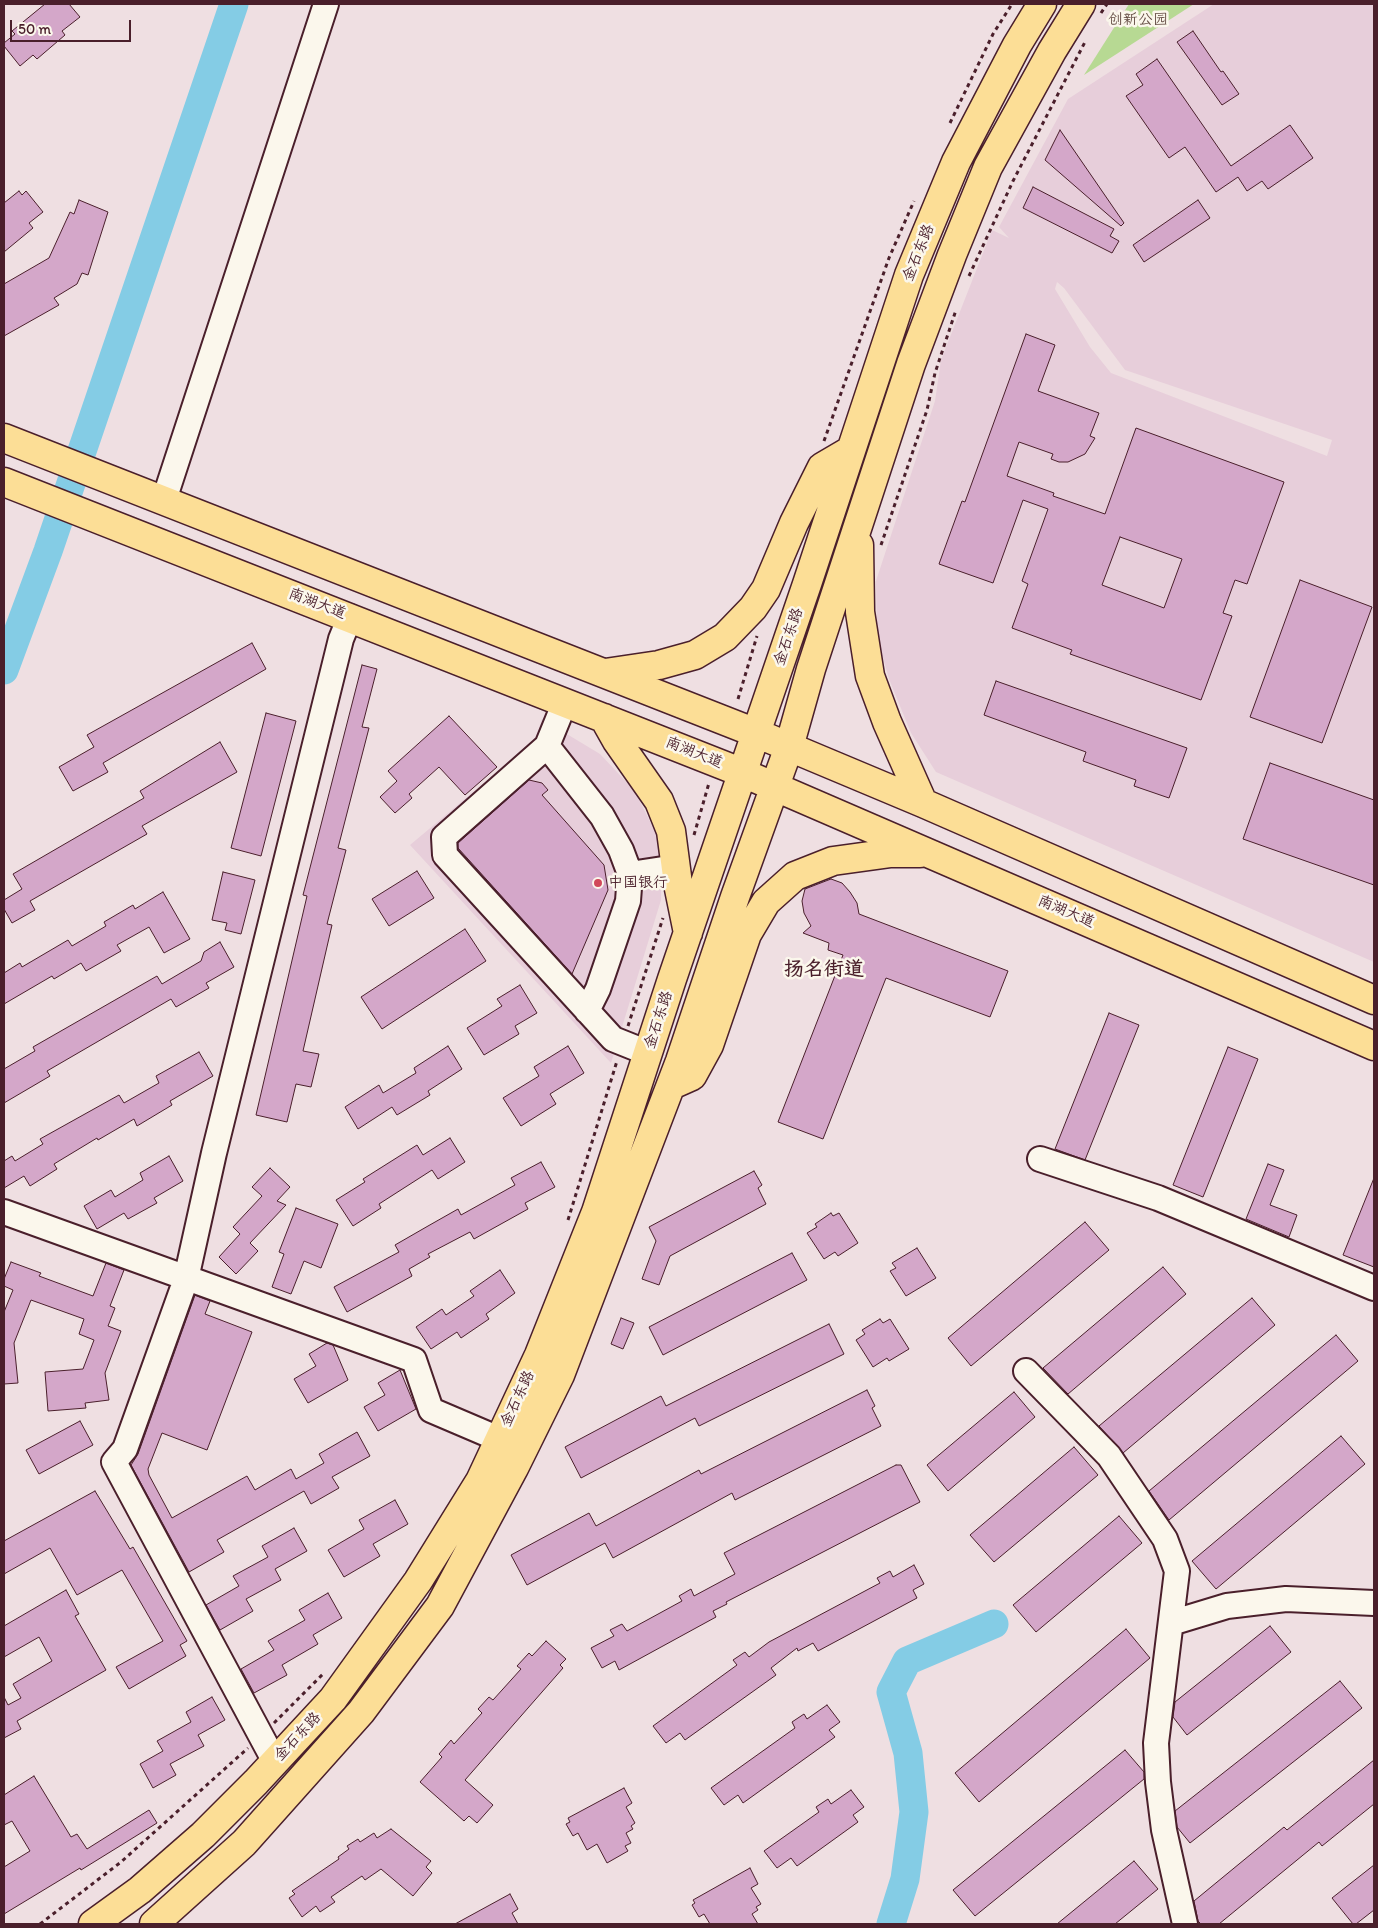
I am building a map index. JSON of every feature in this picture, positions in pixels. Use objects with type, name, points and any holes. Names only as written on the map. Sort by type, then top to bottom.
[{"type":"main road","name":"金石东路","points":[[93,1924],[140,1890],[203,1835],[275,1762],[333,1699],[418,1580],[480,1481],[539,1355],[596,1212],[909,275],[956,162],[1017,45],[1042,4]]},
{"type":"main road","name":"金石东路","points":[[154,1924],[244,1842],[362,1712],[440,1606],[514,1468],[560,1375],[670,1086],[789,747],[811,669],[911,364],[952,255],[988,168],[1052,51],[1089,12]]},
{"type":"main road","points":[[4,438],[756,733],[923,803],[1374,1000]]},
{"type":"main road","points":[[603,673],[659,665],[695,655],[725,637],[753,608],[766,589],[794,523],[822,467],[851,450]]},
{"type":"main road","name":"南湖大道","points":[[4,482],[743,772],[1374,1046]]},
{"type":"main road","points":[[860,521],[860,612],[870,676],[887,722],[923,803]]},
{"type":"main road","points":[[604,718],[617,741],[659,801],[671,831],[688,934]]},
{"type":"main road","points":[[670,1086],[692,1076],[709,1045],[747,934],[766,902],[795,876],[833,861],[862,856],[891,853],[930,853]]},
{"type":"street","points":[[164,500],[326,4]]},
{"type":"street","points":[[275,1762],[114,1462],[125,1449],[186,1279],[214,1153],[341,639],[350,617]]},
{"type":"street","points":[[565,702],[547,746],[444,837],[445,855],[613,1040],[648,1053]]},
{"type":"street","points":[[547,746],[602,816],[621,850],[630,874],[628,901],[598,989],[587,1010]]},
{"type":"street","points":[[630,874],[676,867]]},
{"type":"street","points":[[1040,1159],[1158,1198],[1374,1288]]},
{"type":"street","points":[[4,1212],[414,1360],[431,1410],[499,1439]]},
{"type":"street","points":[[1026,1371],[1109,1456],[1166,1539],[1177,1571],[1156,1743],[1158,1782],[1164,1830],[1185,1924]]},
{"type":"street","points":[[1171,1623],[1227,1606],[1286,1599],[1374,1600]]},
{"type":"path","points":[[1089,12],[1106,4]]},
{"type":"path","points":[[968,279],[1012,181],[1087,38]]},
{"type":"path","points":[[878,552],[928,410],[935,373],[959,302]]},
{"type":"shaded area","points":[[1214,4],[1374,4],[1374,962],[936,772],[911,733],[889,679],[877,637],[876,581],[935,401],[941,360],[992,230],[1009,238],[999,227],[1068,99]],"holes":[[[1057,282],[1064,288],[1125,370],[1332,440],[1327,456],[1111,373],[1090,347],[1055,289]]]},
{"type":"shaded area","points":[[542,719],[600,754],[634,790],[662,845],[661,900],[611,1063],[410,845],[535,740]]},
{"type":"green space","name":"创新公园","points":[[1129,4],[1194,4],[1084,75]]},
{"type":"building","points":[[45,4],[69,4],[80,17],[62,31],[65,35],[37,59],[33,55],[20,66],[4,46],[4,43],[15,34],[12,31]]},
{"type":"building","points":[[1193,31],[1221,72],[1223,71],[1239,94],[1222,105],[1177,42]]},
{"type":"building","points":[[1157,59],[1231,166],[1290,125],[1313,158],[1268,189],[1262,181],[1247,191],[1238,177],[1216,192],[1185,147],[1169,158],[1126,96],[1143,85],[1136,74]]},
{"type":"building","points":[[1060,130],[1124,223],[1121,226],[1045,160]]},
{"type":"building","points":[[1033,187],[1114,229],[1110,236],[1119,241],[1112,253],[1023,208]]},
{"type":"building","points":[[19,191],[22,195],[26,191],[43,212],[29,223],[33,228],[4,252],[4,203]]},
{"type":"building","points":[[79,200],[108,212],[88,275],[82,273],[77,284],[54,298],[59,305],[4,336],[4,284],[49,258],[70,212],[74,214]]},
{"type":"building","points":[[1198,200],[1210,218],[1144,262],[1133,245]]},
{"type":"building","points":[[1026,334],[1055,345],[1038,391],[1099,413],[1090,436],[1095,438],[1085,454],[1068,462],[1059,462],[1051,459],[1053,454],[1019,442],[1007,476],[1054,493],[1053,496],[1105,514],[1136,428],[1284,482],[1247,584],[1235,580],[1223,613],[1232,616],[1201,700],[1070,654],[1072,650],[1012,628],[1028,584],[1022,581],[1048,509],[1023,500],[993,583],[939,564],[962,501],[965,502]],"holes":[[[1120,537],[1182,559],[1164,608],[1102,585]]]},
{"type":"building","points":[[1300,580],[1372,607],[1322,743],[1250,717]]},
{"type":"building","points":[[252,643],[266,669],[103,763],[108,772],[73,791],[59,767],[94,747],[87,735]]},
{"type":"building","points":[[362,665],[377,669],[362,727],[369,728],[338,848],[346,850],[327,924],[332,925],[303,1051],[319,1054],[311,1087],[296,1084],[287,1122],[256,1115],[307,896],[303,895]]},
{"type":"building","points":[[996,681],[1187,748],[1169,798],[1134,786],[1136,780],[1083,761],[1086,752],[984,715]]},
{"type":"building","points":[[266,713],[296,721],[261,856],[231,848]]},
{"type":"building","points":[[449,716],[497,767],[465,795],[439,767],[409,794],[412,798],[395,813],[380,797],[397,781],[388,771]]},
{"type":"building","points":[[220,742],[237,772],[142,826],[147,834],[30,901],[35,910],[12,923],[4,909],[4,900],[22,889],[13,874],[144,798],[140,791]]},
{"type":"building","points":[[1270,763],[1374,800],[1374,885],[1243,839]]},
{"type":"building","points":[[529,780],[542,783],[548,790],[542,795],[604,865],[608,890],[572,974],[458,848],[458,843]]},
{"type":"building","points":[[417,871],[434,898],[389,926],[372,899]]},
{"type":"building","points":[[223,872],[255,880],[241,934],[225,930],[227,923],[212,920]]},
{"type":"building","points":[[831,879],[842,883],[850,892],[857,903],[859,914],[1008,971],[990,1017],[886,978],[823,1139],[778,1122],[843,955],[828,950],[829,943],[803,933],[811,926],[804,913],[802,901],[805,889]]},
{"type":"building","points":[[163,892],[190,939],[164,953],[149,927],[117,945],[121,951],[86,971],[81,963],[54,979],[52,976],[4,1004],[4,973],[20,963],[22,967],[68,940],[72,946],[106,926],[104,922],[133,905],[135,909]]},
{"type":"building","points":[[465,929],[486,961],[382,1029],[361,997]]},
{"type":"building","points":[[220,942],[234,967],[206,983],[209,988],[176,1007],[171,999],[47,1071],[50,1076],[4,1103],[4,1069],[35,1051],[33,1047],[157,976],[162,984],[201,961],[204,952]]},
{"type":"building","points":[[520,985],[537,1013],[515,1026],[519,1034],[484,1055],[467,1028],[502,1006],[497,999]]},
{"type":"building","points":[[1109,1013],[1139,1025],[1085,1160],[1055,1149]]},
{"type":"building","points":[[448,1046],[462,1069],[428,1091],[430,1095],[397,1115],[392,1107],[358,1129],[345,1107],[379,1085],[383,1093],[416,1073],[414,1068]]},
{"type":"building","points":[[568,1046],[584,1073],[550,1094],[556,1104],[521,1126],[503,1098],[539,1076],[534,1067]]},
{"type":"building","points":[[1228,1047],[1258,1059],[1203,1197],[1173,1185]]},
{"type":"building","points":[[199,1052],[213,1076],[170,1101],[172,1105],[137,1126],[134,1119],[98,1140],[97,1138],[54,1164],[57,1169],[30,1186],[24,1176],[4,1188],[4,1161],[12,1156],[15,1161],[43,1144],[40,1139],[119,1095],[124,1103],[159,1083],[156,1076]]},
{"type":"building","points":[[450,1138],[465,1162],[438,1179],[432,1170],[379,1204],[381,1208],[353,1226],[336,1200],[365,1182],[363,1179],[417,1145],[423,1155]]},
{"type":"building","points":[[169,1156],[183,1181],[154,1198],[157,1203],[128,1219],[124,1213],[97,1229],[84,1206],[111,1190],[115,1197],[143,1180],[140,1173]]},
{"type":"building","points":[[541,1162],[555,1187],[525,1203],[528,1209],[474,1239],[470,1232],[428,1254],[430,1257],[409,1269],[412,1276],[347,1312],[334,1287],[399,1252],[395,1245],[458,1209],[461,1215],[515,1185],[511,1178]]},
{"type":"building","points":[[1268,1164],[1284,1170],[1270,1205],[1297,1215],[1289,1237],[1246,1219]]},
{"type":"building","points":[[270,1168],[290,1187],[277,1201],[286,1205],[250,1243],[258,1251],[236,1274],[219,1257],[240,1234],[233,1227],[262,1196],[252,1187]]},
{"type":"building","points":[[754,1171],[762,1185],[758,1188],[766,1204],[670,1256],[659,1285],[642,1279],[656,1241],[649,1227]]},
{"type":"building","points":[[1374,1178],[1374,1267],[1343,1255]]},
{"type":"building","points":[[296,1208],[338,1224],[321,1268],[304,1261],[291,1294],[272,1287],[284,1254],[279,1252]]},
{"type":"building","points":[[831,1213],[833,1216],[839,1213],[858,1243],[838,1256],[835,1252],[824,1259],[807,1233],[817,1227],[815,1224]]},
{"type":"building","points":[[1085,1222],[1109,1250],[971,1366],[948,1338]]},
{"type":"building","points":[[917,1248],[936,1278],[906,1296],[890,1271],[896,1268],[892,1263]]},
{"type":"building","points":[[792,1253],[807,1280],[663,1355],[649,1327]]},
{"type":"building","points":[[11,1262],[41,1273],[39,1276],[93,1296],[106,1263],[124,1270],[110,1306],[115,1308],[108,1326],[121,1331],[105,1373],[109,1400],[85,1403],[86,1408],[48,1411],[45,1372],[83,1369],[94,1340],[79,1334],[84,1319],[31,1300],[14,1343],[18,1383],[4,1384],[4,1312],[13,1290],[4,1286],[4,1279]]},
{"type":"building","points":[[1163,1267],[1186,1294],[1068,1394],[1043,1368]]},
{"type":"building","points":[[500,1270],[515,1293],[486,1314],[489,1319],[461,1338],[457,1332],[431,1349],[416,1327],[442,1309],[446,1315],[474,1296],[470,1291]]},
{"type":"building","points":[[195,1295],[210,1301],[205,1314],[252,1332],[207,1450],[162,1433],[148,1469],[149,1475],[172,1518],[247,1476],[255,1490],[291,1469],[296,1479],[324,1463],[319,1454],[357,1432],[370,1456],[332,1477],[339,1488],[311,1504],[304,1491],[217,1540],[224,1552],[189,1572],[131,1465],[138,1454]]},
{"type":"building","points":[[1252,1298],[1275,1325],[1123,1453],[1099,1426]]},
{"type":"building","points":[[621,1318],[634,1323],[623,1349],[611,1344]]},
{"type":"building","points":[[880,1319],[883,1323],[890,1319],[909,1349],[889,1361],[887,1358],[873,1367],[856,1340],[865,1334],[862,1330]]},
{"type":"building","points":[[829,1324],[844,1354],[699,1426],[695,1418],[581,1478],[565,1447],[661,1396],[666,1406]]},
{"type":"building","points":[[1336,1335],[1358,1361],[1169,1520],[1149,1491]]},
{"type":"building","points":[[327,1343],[333,1345],[348,1380],[308,1403],[294,1379],[316,1366],[309,1354]]},
{"type":"building","points":[[400,1370],[416,1409],[378,1431],[364,1407],[385,1395],[378,1383]]},
{"type":"building","points":[[867,1390],[875,1406],[872,1408],[881,1426],[735,1500],[732,1493],[613,1558],[605,1543],[527,1585],[511,1555],[589,1513],[596,1526],[699,1470],[701,1474]]},
{"type":"building","points":[[1014,1392],[1035,1417],[948,1491],[927,1465]]},
{"type":"building","points":[[80,1421],[93,1445],[39,1474],[26,1450]]},
{"type":"building","points":[[1341,1436],[1365,1464],[1216,1589],[1192,1561]]},
{"type":"building","points":[[1074,1447],[1098,1475],[994,1562],[970,1535]]},
{"type":"building","points":[[896,1465],[901,1465],[920,1502],[726,1602],[727,1604],[713,1611],[716,1617],[619,1670],[615,1661],[602,1668],[591,1648],[614,1636],[610,1630],[622,1624],[627,1631],[682,1601],[679,1596],[691,1589],[694,1596],[735,1574],[724,1553]]},
{"type":"building","points":[[95,1491],[130,1549],[133,1547],[187,1641],[180,1645],[186,1656],[129,1689],[116,1667],[163,1641],[122,1570],[77,1595],[50,1548],[4,1574],[4,1541]]},
{"type":"building","points":[[395,1500],[408,1524],[373,1544],[380,1556],[344,1577],[328,1550],[364,1529],[359,1520]]},
{"type":"building","points":[[1119,1516],[1142,1543],[1036,1632],[1013,1605]]},
{"type":"building","points":[[294,1528],[307,1551],[275,1569],[281,1580],[246,1599],[253,1611],[220,1630],[206,1605],[239,1586],[233,1576],[268,1557],[262,1546]]},
{"type":"building","points":[[914,1565],[924,1584],[913,1590],[917,1598],[818,1651],[813,1643],[798,1651],[797,1648],[771,1668],[776,1675],[685,1740],[680,1733],[666,1743],[653,1726],[737,1665],[733,1660],[745,1652],[749,1657],[769,1642],[880,1583],[877,1578],[890,1571],[893,1577]]},
{"type":"building","points":[[66,1590],[79,1614],[75,1616],[106,1670],[17,1721],[21,1729],[4,1738],[4,1697],[8,1705],[21,1698],[13,1684],[52,1661],[39,1637],[4,1657],[4,1626]]},
{"type":"building","points":[[328,1593],[342,1618],[313,1635],[318,1644],[282,1665],[287,1675],[254,1693],[241,1669],[274,1650],[268,1641],[305,1620],[299,1610]]},
{"type":"building","points":[[1270,1626],[1291,1652],[1187,1735],[1173,1717],[1175,1702]]},
{"type":"building","points":[[1126,1629],[1150,1658],[979,1802],[955,1773]]},
{"type":"building","points":[[546,1641],[566,1659],[560,1665],[563,1668],[465,1780],[493,1805],[477,1823],[469,1816],[464,1821],[420,1782],[442,1757],[439,1754],[451,1740],[454,1744],[482,1713],[478,1709],[489,1697],[493,1700],[521,1669],[517,1666],[529,1653],[532,1656]]},
{"type":"building","points":[[1340,1681],[1362,1708],[1190,1843],[1177,1827],[1175,1811]]},
{"type":"building","points":[[212,1697],[225,1720],[198,1735],[204,1746],[170,1764],[176,1775],[153,1788],[140,1764],[163,1751],[157,1741],[191,1722],[186,1712]]},
{"type":"building","points":[[827,1705],[840,1722],[829,1730],[835,1737],[743,1803],[738,1795],[724,1805],[711,1788],[795,1728],[792,1722],[804,1714],[807,1719]]},
{"type":"building","points":[[1125,1750],[1144,1772],[1144,1779],[975,1916],[953,1890]]},
{"type":"building","points":[[1374,1760],[1374,1804],[1322,1846],[1319,1842],[1219,1924],[1201,1924],[1198,1921],[1194,1901],[1284,1827],[1287,1830]]},
{"type":"building","points":[[34,1776],[71,1837],[77,1834],[87,1849],[149,1810],[157,1823],[81,1870],[80,1868],[4,1914],[4,1867],[30,1851],[12,1821],[4,1825],[4,1795]]},
{"type":"building","points":[[624,1788],[632,1803],[626,1807],[635,1823],[631,1826],[633,1829],[626,1833],[631,1843],[625,1846],[628,1851],[607,1863],[597,1844],[587,1850],[578,1833],[573,1836],[566,1824],[570,1822],[568,1818]]},
{"type":"building","points":[[851,1790],[864,1807],[853,1815],[858,1822],[797,1866],[791,1858],[777,1868],[764,1851],[819,1812],[816,1807],[828,1799],[831,1804]]},
{"type":"building","points":[[391,1829],[431,1861],[426,1867],[432,1873],[413,1896],[381,1869],[365,1880],[362,1876],[331,1897],[335,1902],[320,1912],[316,1906],[302,1917],[289,1898],[295,1894],[292,1891],[339,1859],[338,1857],[349,1849],[347,1846],[358,1839],[360,1842],[374,1833],[377,1838]]},
{"type":"building","points":[[1134,1861],[1158,1889],[1115,1924],[1057,1924]]},
{"type":"building","points":[[1374,1865],[1374,1910],[1356,1924],[1353,1924],[1332,1898]]},
{"type":"building","points":[[750,1868],[758,1884],[751,1888],[761,1904],[756,1907],[758,1910],[752,1914],[758,1924],[710,1924],[704,1914],[699,1917],[692,1905],[695,1903],[693,1900]]},
{"type":"building","points":[[510,1894],[518,1909],[512,1913],[518,1924],[455,1924]]},
{"type":"waterway","points":[[4,670],[48,551],[234,4]]},
{"type":"waterway","points":[[891,1924],[905,1879],[914,1812],[908,1753],[891,1692],[907,1661],[994,1624]]},
{"type":"place","name":"中国银行","points":[[598,883]]},
{"type":"district","name":"扬名街道","points":[[824,970]]}]
